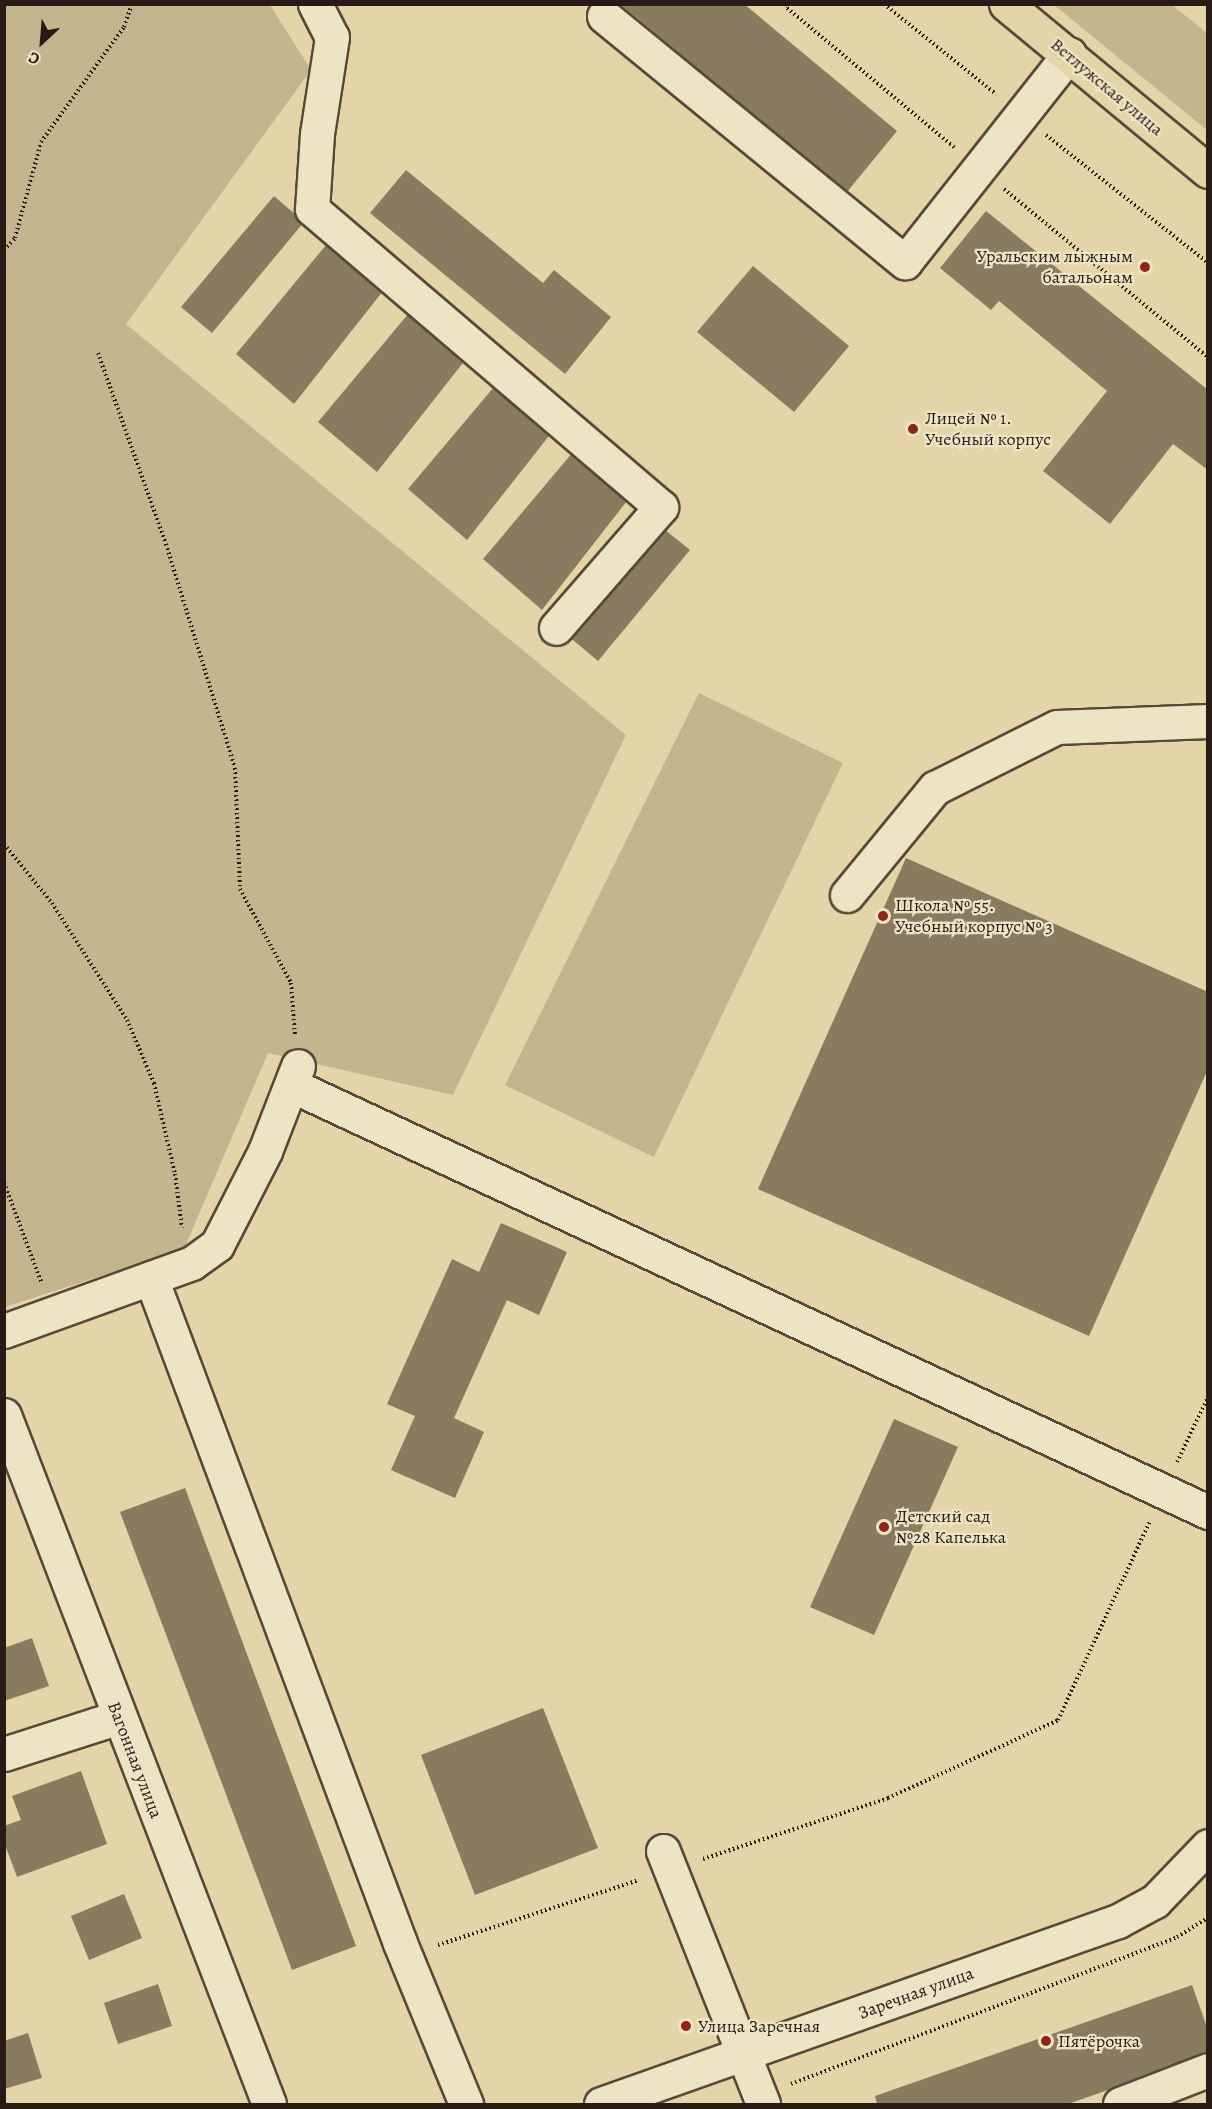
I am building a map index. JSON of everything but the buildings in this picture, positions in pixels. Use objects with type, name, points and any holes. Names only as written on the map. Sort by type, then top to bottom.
[{"type":"main road","name":"Ветлужская улица","points":[[1006,4],[1208,171]]},
{"type":"street","points":[[315,4],[332,37],[317,134],[312,209],[661,507],[556,628]]},
{"type":"street","points":[[604,16],[905,262],[1069,54]]},
{"type":"street","points":[[847,895],[935,788],[1057,727],[1208,721]]},
{"type":"street","points":[[4,1331],[187,1264],[217,1245],[265,1151],[294,1075],[1208,1512]]},
{"type":"street","points":[[151,1278],[400,1943],[466,2104]]},
{"type":"street","name":"Вагонная улица","points":[[4,1415],[269,2104]]},
{"type":"street","points":[[4,1754],[119,1717]]},
{"type":"street","points":[[667,1860],[761,2100]]},
{"type":"street","name":"Заречная улица","points":[[601,2104],[1118,1921],[1155,1901],[1200,1864]]},
{"type":"street","points":[[1120,2104],[1208,2070]]},
{"type":"path","points":[[4,250],[15,238],[41,142],[124,27],[132,4]]},
{"type":"path","points":[[98,352],[166,544],[235,768],[240,889],[291,983],[294,1075]]},
{"type":"path","points":[[4,844],[52,903],[132,1030],[156,1094],[175,1174],[187,1264]]},
{"type":"path","points":[[4,1183],[53,1312]]},
{"type":"path","points":[[457,1939],[667,1860],[888,1798],[1058,1720],[1208,1397]]},
{"type":"path","points":[[761,2100],[1178,1937],[1207,1918]]},
{"type":"shaded area","points":[[4,5],[270,5],[311,70],[126,324],[626,735],[453,1095],[268,1053],[184,1249],[5,1307]]},
{"type":"shaded area","points":[[1054,5],[1172,5],[1207,33],[1207,130]]},
{"type":"shaded area","points":[[699,693],[843,763],[654,1157],[505,1085]]},
{"type":"place","name":"Уральским лыжным батальонам","points":[[1145,267]]},
{"type":"place","name":"Лицей № 1. Учебный корпус","points":[[913,429]]},
{"type":"place","name":"Школа № 55. Учебный корпус № 3","points":[[883,916]]},
{"type":"place","name":"Детский сад №28 Капелька","points":[[884,1527]]},
{"type":"place","name":"Улица Заречная","points":[[686,2026]]},
{"type":"place","name":"Пятёрочка","points":[[1046,2041]]}]
